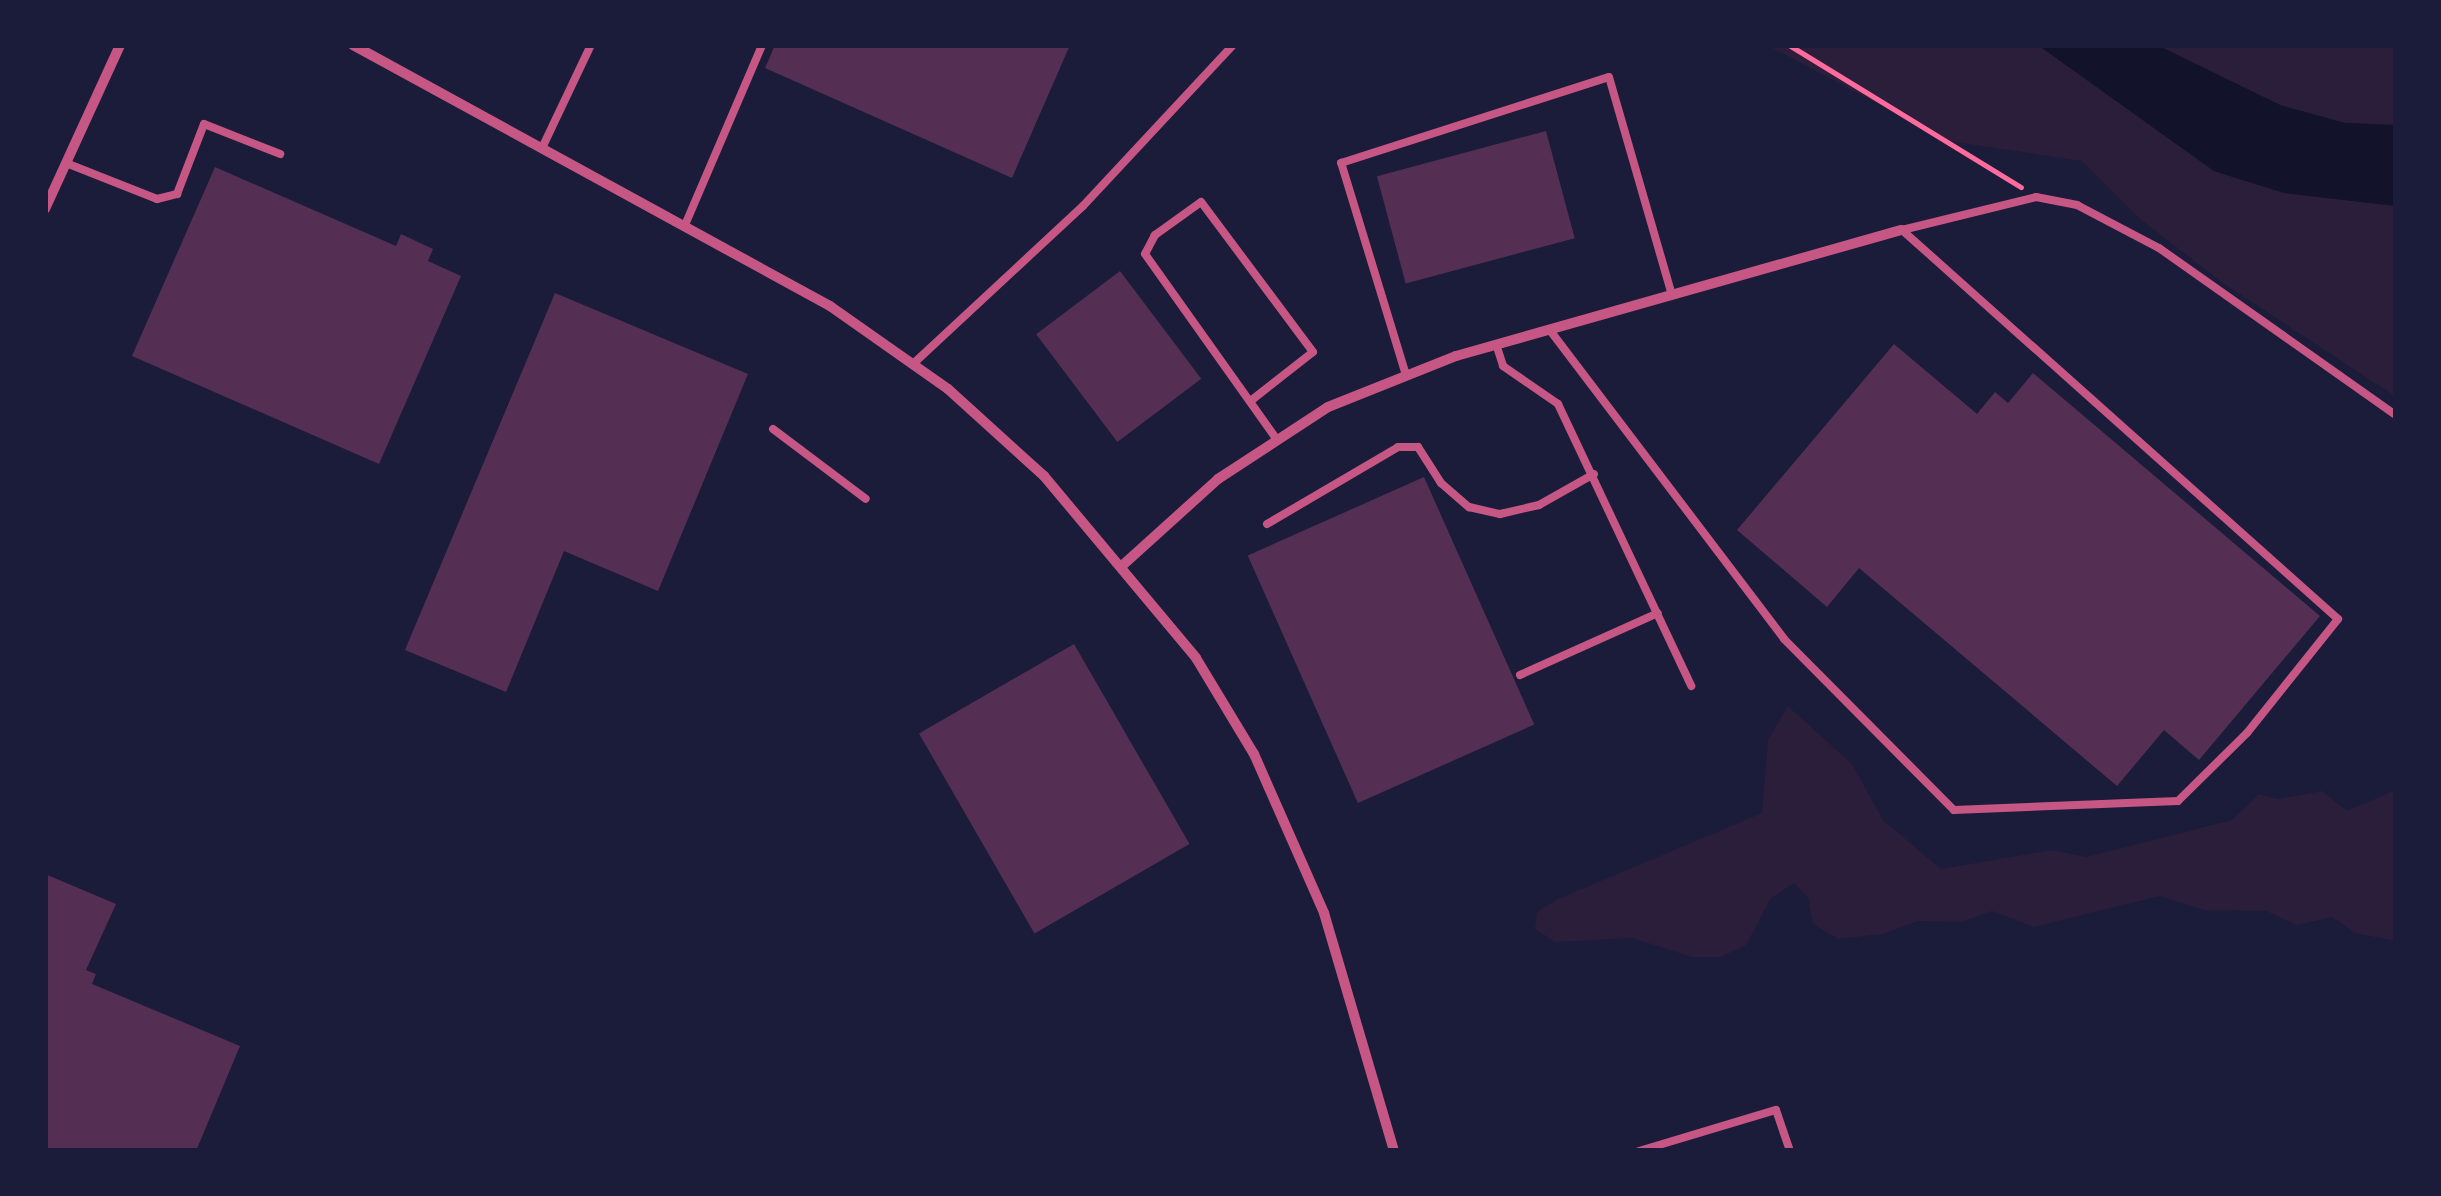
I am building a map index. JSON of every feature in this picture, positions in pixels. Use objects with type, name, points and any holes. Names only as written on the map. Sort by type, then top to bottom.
[{"type":"street","points":[[45,208],[120,45]]},
{"type":"street","points":[[353,45],[830,306],[914,363],[1044,476],[1124,564],[1216,690],[1294,836],[1351,993],[1394,1151]]},
{"type":"street","points":[[1124,564],[1275,437],[1406,375],[1671,292],[1902,230]]},
{"type":"lane","points":[[543,146],[591,45]]},
{"type":"lane","points":[[685,225],[762,45]]},
{"type":"lane","points":[[914,363],[1083,206],[1233,45]]},
{"type":"lane","points":[[1406,375],[1340,163],[1609,77],[1671,292]]},
{"type":"lane","points":[[66,163],[157,199],[177,194],[204,124],[280,154]]},
{"type":"lane","points":[[1902,230],[2036,197],[2077,205],[2158,248],[2396,416]]},
{"type":"lane","points":[[1253,399],[1313,352],[1201,202],[1154,235],[1145,254],[1253,399],[1275,437]]},
{"type":"lane","points":[[1549,329],[1784,638],[1954,810],[2178,801],[2247,733],[2338,619],[1902,230]]},
{"type":"lane","points":[[1496,344],[1504,366],[1558,404],[1691,686]]},
{"type":"lane","points":[[774,428],[866,499]]},
{"type":"lane","points":[[1267,524],[1398,447],[1418,448],[1441,483],[1470,507],[1500,514],[1539,505],[1594,474]]},
{"type":"lane","points":[[1520,675],[1658,613]]},
{"type":"lane","points":[[1640,1151],[1776,1110],[1790,1151]]},
{"type":"path","points":[[1789,45],[2036,197]]},
{"type":"shaded area","points":[[1767,45],[2038,45],[2214,171],[2284,193],[2396,206],[2396,397],[2220,281],[2139,218],[2082,161],[1948,141]]},
{"type":"shaded area","points":[[2038,45],[2157,45],[2280,105],[2345,123],[2396,125],[2396,206],[2284,193],[2214,171]]},
{"type":"shaded area","points":[[2157,45],[2396,45],[2396,125],[2345,123],[2280,105]]},
{"type":"shaded area","points":[[1788,706],[1852,764],[1883,820],[1941,869],[2052,850],[2086,857],[2232,820],[2259,794],[2277,799],[2322,791],[2347,811],[2396,790],[2396,941],[2355,933],[2332,917],[2297,925],[2266,911],[2204,910],[2160,896],[2034,927],[1992,911],[1961,922],[1918,921],[1883,934],[1838,939],[1813,924],[1808,897],[1794,883],[1771,898],[1746,945],[1721,957],[1692,957],[1632,938],[1555,942],[1535,929],[1537,912],[1558,899],[1762,813],[1768,740]]},
{"type":"building","points":[[775,45],[1070,45],[1012,178],[765,68]]},
{"type":"building","points":[[1546,131],[1575,238],[1406,284],[1377,176]]},
{"type":"building","points":[[215,167],[396,246],[401,234],[433,249],[428,261],[461,276],[379,464],[132,356]]},
{"type":"building","points":[[1120,271],[1201,379],[1117,442],[1036,334]]},
{"type":"building","points":[[555,293],[748,374],[658,591],[564,551],[506,692],[405,650]]},
{"type":"building","points":[[1894,344],[1977,414],[1995,392],[2008,403],[2033,373],[2320,616],[2199,760],[2164,730],[2117,786],[1859,568],[1827,607],[1737,530]]},
{"type":"building","points":[[1424,477],[1534,725],[1358,803],[1248,556]]},
{"type":"building","points":[[1074,644],[1190,844],[1034,934],[919,734]]},
{"type":"building","points":[[45,874],[116,904],[86,970],[96,974],[92,984],[240,1046],[196,1151],[45,1151]]}]
